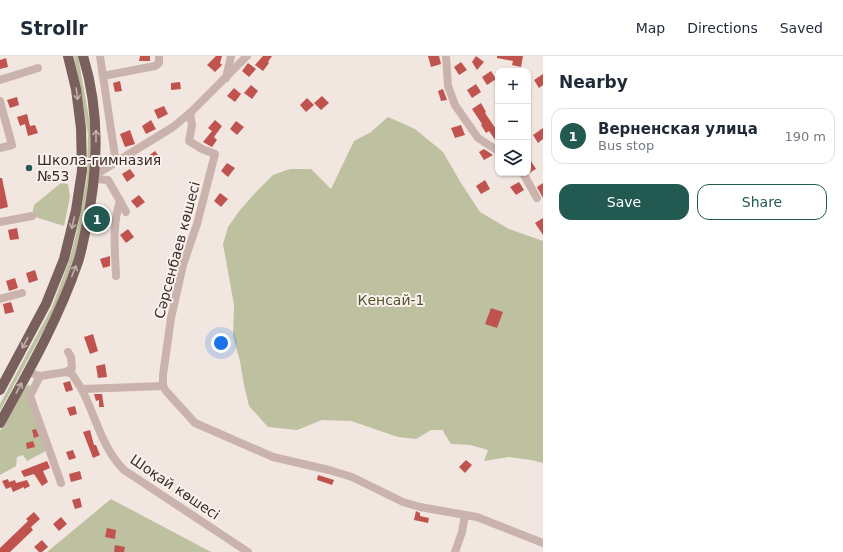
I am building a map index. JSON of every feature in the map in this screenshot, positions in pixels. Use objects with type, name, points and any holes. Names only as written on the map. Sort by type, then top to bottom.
[{"type":"main road","points":[[1,386],[46,304],[64,259],[76,210],[82,171],[81,128],[76,89],[68,56]]},
{"type":"main road","points":[[0,422],[28,372],[59,309],[78,261],[91,204],[94,177],[96,127],[92,93],[83,56]]},
{"type":"street","points":[[99,56],[104,76],[116,162]]},
{"type":"street","points":[[226,78],[231,56]]},
{"type":"street","points":[[94,177],[173,126],[190,113],[247,56]]},
{"type":"street","points":[[446,56],[448,86],[455,105],[478,138],[495,149]]},
{"type":"street","points":[[104,76],[155,66],[159,59]]},
{"type":"street","points":[[0,80],[38,68]]},
{"type":"street","points":[[0,100],[12,145],[0,148]]},
{"type":"street","name":"Сәрсенбаев көшесі","points":[[164,386],[163,375],[171,318],[183,265],[197,224],[215,154],[202,149],[189,141],[192,125],[190,113]]},
{"type":"street","points":[[525,176],[537,198]]},
{"type":"street","points":[[94,177],[108,180],[126,212]]},
{"type":"street","points":[[116,276],[114,228],[116,212],[120,201]]},
{"type":"street","points":[[0,222],[32,216]]},
{"type":"street","points":[[0,299],[22,294]]},
{"type":"street","points":[[28,372],[40,376],[66,372],[72,368],[71,357],[68,352]]},
{"type":"street","name":"Шоқай көшесі","points":[[66,372],[72,374],[82,389],[114,461],[124,470],[248,552]]},
{"type":"street","points":[[40,376],[30,396],[61,483]]},
{"type":"street","points":[[82,389],[164,386],[166,391],[195,423],[273,457],[352,477],[403,502],[420,507],[477,517],[543,543]]},
{"type":"street","points":[[455,552],[462,532],[465,515]]},
{"type":"green space","points":[[74,56],[78,56],[92,135],[91,178],[80,236],[73,262],[55,309],[0,411],[0,404],[52,307],[69,261],[76,235],[87,177],[88,134]]},
{"type":"green space","name":"Кенсай-1","points":[[388,117],[415,129],[443,152],[480,212],[509,229],[543,241],[543,463],[509,457],[484,461],[488,450],[470,445],[451,444],[443,430],[431,430],[416,439],[398,437],[351,421],[322,420],[297,430],[268,427],[249,406],[240,361],[233,336],[234,305],[223,244],[228,227],[240,210],[273,175],[290,169],[311,169],[331,189],[354,141],[371,132]]},
{"type":"green space","points":[[61,183],[68,184],[70,197],[64,226],[32,216],[34,205]]},
{"type":"green space","points":[[30,385],[30,387],[26,397],[30,403],[46,451],[27,461],[23,455],[17,457],[16,466],[0,475],[0,431],[22,391]]},
{"type":"green space","points":[[111,499],[211,552],[47,552]]},
{"type":"building","points":[[140,56],[150,56],[150,61],[139,61]]},
{"type":"building","points":[[216,56],[222,56],[220,63],[222,65],[215,72],[207,65]]},
{"type":"building","points":[[263,56],[272,56],[263,71],[255,65]]},
{"type":"building","points":[[428,56],[439,56],[441,64],[431,67]]},
{"type":"building","points":[[476,56],[484,62],[477,70],[472,62]]},
{"type":"building","points":[[497,56],[523,56],[521,67],[512,65],[513,61],[497,58]]},
{"type":"building","points":[[6,58],[8,67],[0,69],[0,60]]},
{"type":"building","points":[[461,62],[467,70],[459,75],[454,67]]},
{"type":"building","points":[[248,63],[256,69],[249,77],[242,71]]},
{"type":"building","points":[[491,71],[495,80],[487,85],[482,77]]},
{"type":"building","points":[[543,74],[543,85],[539,88],[534,80]]},
{"type":"building","points":[[120,81],[122,91],[115,92],[113,83]]},
{"type":"building","points":[[180,82],[181,89],[171,90],[171,83]]},
{"type":"building","points":[[476,84],[481,92],[472,98],[467,90]]},
{"type":"building","points":[[251,85],[258,91],[252,99],[244,93]]},
{"type":"building","points":[[234,88],[241,94],[235,102],[227,96]]},
{"type":"building","points":[[443,89],[447,100],[441,101],[438,91]]},
{"type":"building","points":[[322,96],[329,103],[321,110],[314,103]]},
{"type":"building","points":[[17,97],[19,105],[10,108],[7,100]]},
{"type":"building","points":[[307,98],[314,105],[306,112],[300,105]]},
{"type":"building","points":[[481,103],[486,112],[485,113],[495,128],[495,140],[489,131],[486,133],[472,109]]},
{"type":"building","points":[[164,106],[168,114],[158,119],[154,110]]},
{"type":"building","points":[[27,114],[30,126],[35,125],[38,133],[28,136],[25,124],[20,126],[17,117]]},
{"type":"building","points":[[151,120],[156,129],[146,134],[142,126]]},
{"type":"building","points":[[215,120],[222,126],[214,137],[217,140],[212,147],[203,142],[212,131],[208,128]]},
{"type":"building","points":[[236,121],[244,127],[237,135],[230,129]]},
{"type":"building","points":[[461,125],[465,135],[455,138],[451,128]]},
{"type":"building","points":[[543,128],[543,139],[538,143],[533,135]]},
{"type":"building","points":[[130,130],[135,144],[125,147],[120,134]]},
{"type":"building","points":[[484,149],[493,155],[484,160],[479,152]]},
{"type":"building","points":[[155,151],[161,159],[153,164],[147,157]]},
{"type":"building","points":[[531,161],[536,169],[531,172]]},
{"type":"building","points":[[227,163],[235,168],[228,177],[221,171]]},
{"type":"building","points":[[130,169],[135,176],[127,182],[122,174]]},
{"type":"building","points":[[0,178],[2,178],[8,207],[0,209]]},
{"type":"building","points":[[485,180],[490,189],[481,194],[476,186]]},
{"type":"building","points":[[519,182],[524,190],[516,195],[510,187]]},
{"type":"building","points":[[543,183],[543,198],[537,187]]},
{"type":"building","points":[[220,193],[228,199],[221,207],[214,201]]},
{"type":"building","points":[[139,195],[145,202],[137,208],[131,201]]},
{"type":"building","points":[[543,218],[543,235],[535,223]]},
{"type":"building","points":[[17,228],[19,239],[10,240],[8,230]]},
{"type":"building","points":[[128,229],[134,237],[126,243],[120,235]]},
{"type":"building","points":[[110,256],[110,266],[103,268],[100,259]]},
{"type":"building","points":[[35,270],[38,280],[29,283],[26,273]]},
{"type":"building","points":[[15,278],[18,288],[9,291],[6,281]]},
{"type":"building","points":[[11,302],[14,312],[5,314],[3,304]]},
{"type":"building","points":[[491,308],[503,312],[497,328],[485,324]]},
{"type":"building","points":[[93,334],[98,351],[90,354],[84,337]]},
{"type":"building","points":[[105,364],[107,377],[98,378],[96,366]]},
{"type":"building","points":[[70,381],[73,390],[66,392],[63,383]]},
{"type":"building","points":[[94,394],[102,394],[104,407],[99,407],[99,400],[96,401]]},
{"type":"building","points":[[75,406],[77,414],[70,416],[67,408]]},
{"type":"building","points":[[36,429],[39,436],[34,438],[32,430]]},
{"type":"building","points":[[90,430],[94,445],[96,445],[100,455],[93,458],[83,432]]},
{"type":"building","points":[[33,441],[35,447],[27,449],[26,443]]},
{"type":"building","points":[[73,450],[76,458],[69,460],[66,452]]},
{"type":"building","points":[[466,460],[472,465],[465,473],[459,467]]},
{"type":"building","points":[[47,461],[50,468],[43,471],[48,482],[42,486],[34,474],[24,477],[21,471]]},
{"type":"building","points":[[80,471],[82,479],[71,482],[69,474]]},
{"type":"building","points":[[318,475],[334,480],[332,485],[317,480]]},
{"type":"building","points":[[8,479],[9,482],[15,480],[16,483],[27,480],[30,486],[13,492],[11,487],[6,489],[2,481]]},
{"type":"building","points":[[80,498],[82,507],[75,509],[72,500]]},
{"type":"building","points":[[416,511],[420,513],[420,516],[429,518],[428,523],[414,520]]},
{"type":"building","points":[[34,512],[40,519],[31,527],[33,530],[10,552],[0,552],[0,548],[28,521],[26,519]]},
{"type":"building","points":[[61,517],[67,524],[59,531],[53,524]]},
{"type":"building","points":[[107,528],[116,530],[115,539],[105,537]]},
{"type":"building","points":[[42,540],[48,547],[42,552],[39,552],[34,547]]},
{"type":"building","points":[[115,545],[125,547],[124,552],[114,552]]},
{"type":"place","name":"Школа-гимназия №53","points":[[29,168]]},
{"type":"place","name":"Верненская улица","points":[[97,219]]}]
